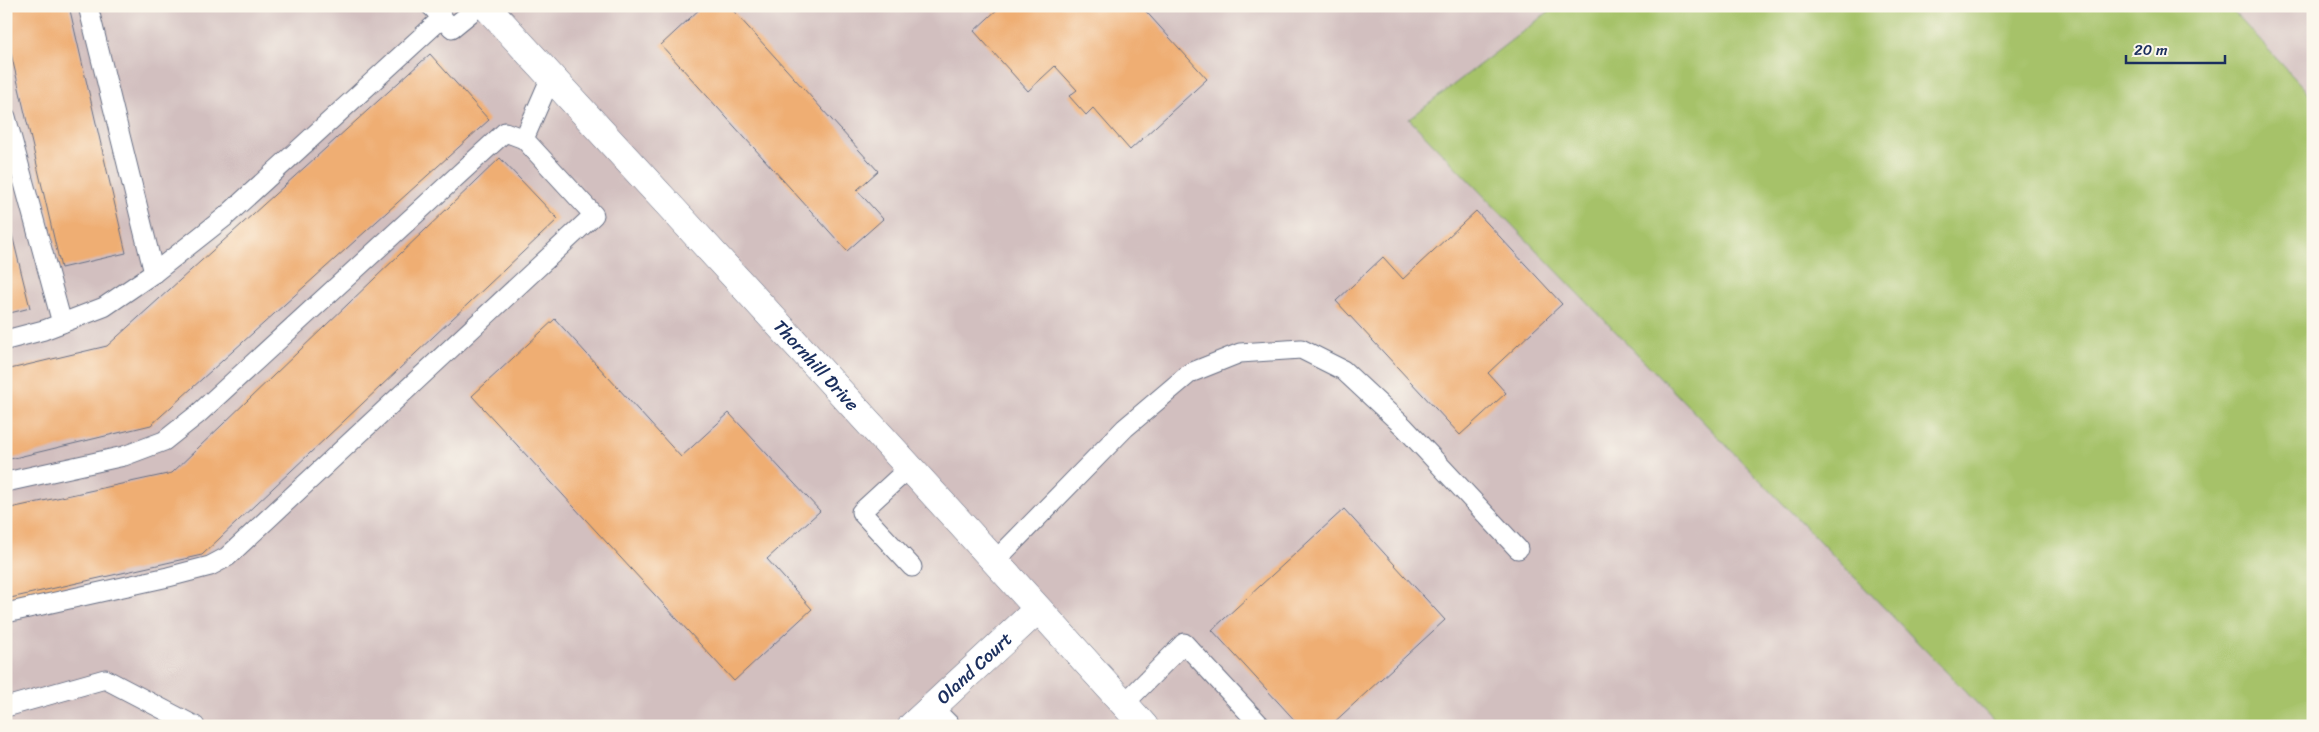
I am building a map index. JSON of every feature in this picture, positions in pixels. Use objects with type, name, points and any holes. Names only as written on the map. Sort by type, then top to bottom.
[{"type":"street","name":"Thornhill Drive","points":[[486,6],[909,468],[996,560],[1037,610],[1144,726]]},
{"type":"street","name":"Oland Court","points":[[912,726],[942,716],[1037,610]]},
{"type":"lane","points":[[88,6],[154,273]]},
{"type":"lane","points":[[6,340],[62,323],[104,307],[154,273],[226,217],[437,12],[452,28],[479,6]]},
{"type":"lane","points":[[524,139],[551,77]]},
{"type":"lane","points":[[6,117],[62,323]]},
{"type":"lane","points":[[6,482],[124,456],[164,441],[198,414],[505,132],[524,139],[594,214],[227,556],[210,566],[168,577],[6,613]]},
{"type":"lane","points":[[996,560],[1125,428],[1190,372],[1240,352],[1301,349],[1343,370],[1404,427],[1518,549]]},
{"type":"lane","points":[[909,468],[861,512],[912,567]]},
{"type":"lane","points":[[1124,704],[1184,643],[1261,726]]},
{"type":"lane","points":[[6,708],[105,679],[195,726]]},
{"type":"shaded area","points":[[6,6],[1556,6],[1410,119],[1999,726],[6,726]]},
{"type":"shaded area","points":[[2228,6],[2313,6],[2313,98]]},
{"type":"green space","points":[[1556,6],[2228,6],[2313,98],[2313,726],[1999,726],[1409,119]]},
{"type":"building","points":[[6,6],[69,6],[126,253],[61,268],[6,32]]},
{"type":"building","points":[[703,6],[729,6],[878,171],[857,190],[883,219],[847,251],[661,45]]},
{"type":"building","points":[[1001,6],[1141,6],[1207,79],[1130,150],[1093,108],[1086,115],[1069,96],[1077,90],[1055,66],[1028,91],[974,31]]},
{"type":"building","points":[[430,54],[489,120],[151,425],[6,460],[6,370],[107,346]]},
{"type":"building","points":[[500,158],[558,219],[202,555],[6,599],[6,509],[172,473]]},
{"type":"building","points":[[6,210],[30,308],[6,314]]},
{"type":"building","points":[[1476,211],[1562,304],[1488,373],[1506,393],[1460,435],[1336,301],[1383,257],[1403,279]]},
{"type":"building","points":[[555,319],[681,457],[729,413],[820,511],[767,559],[812,609],[734,681],[472,396]]},
{"type":"building","points":[[1344,509],[1445,620],[1330,726],[1300,726],[1212,630]]}]
